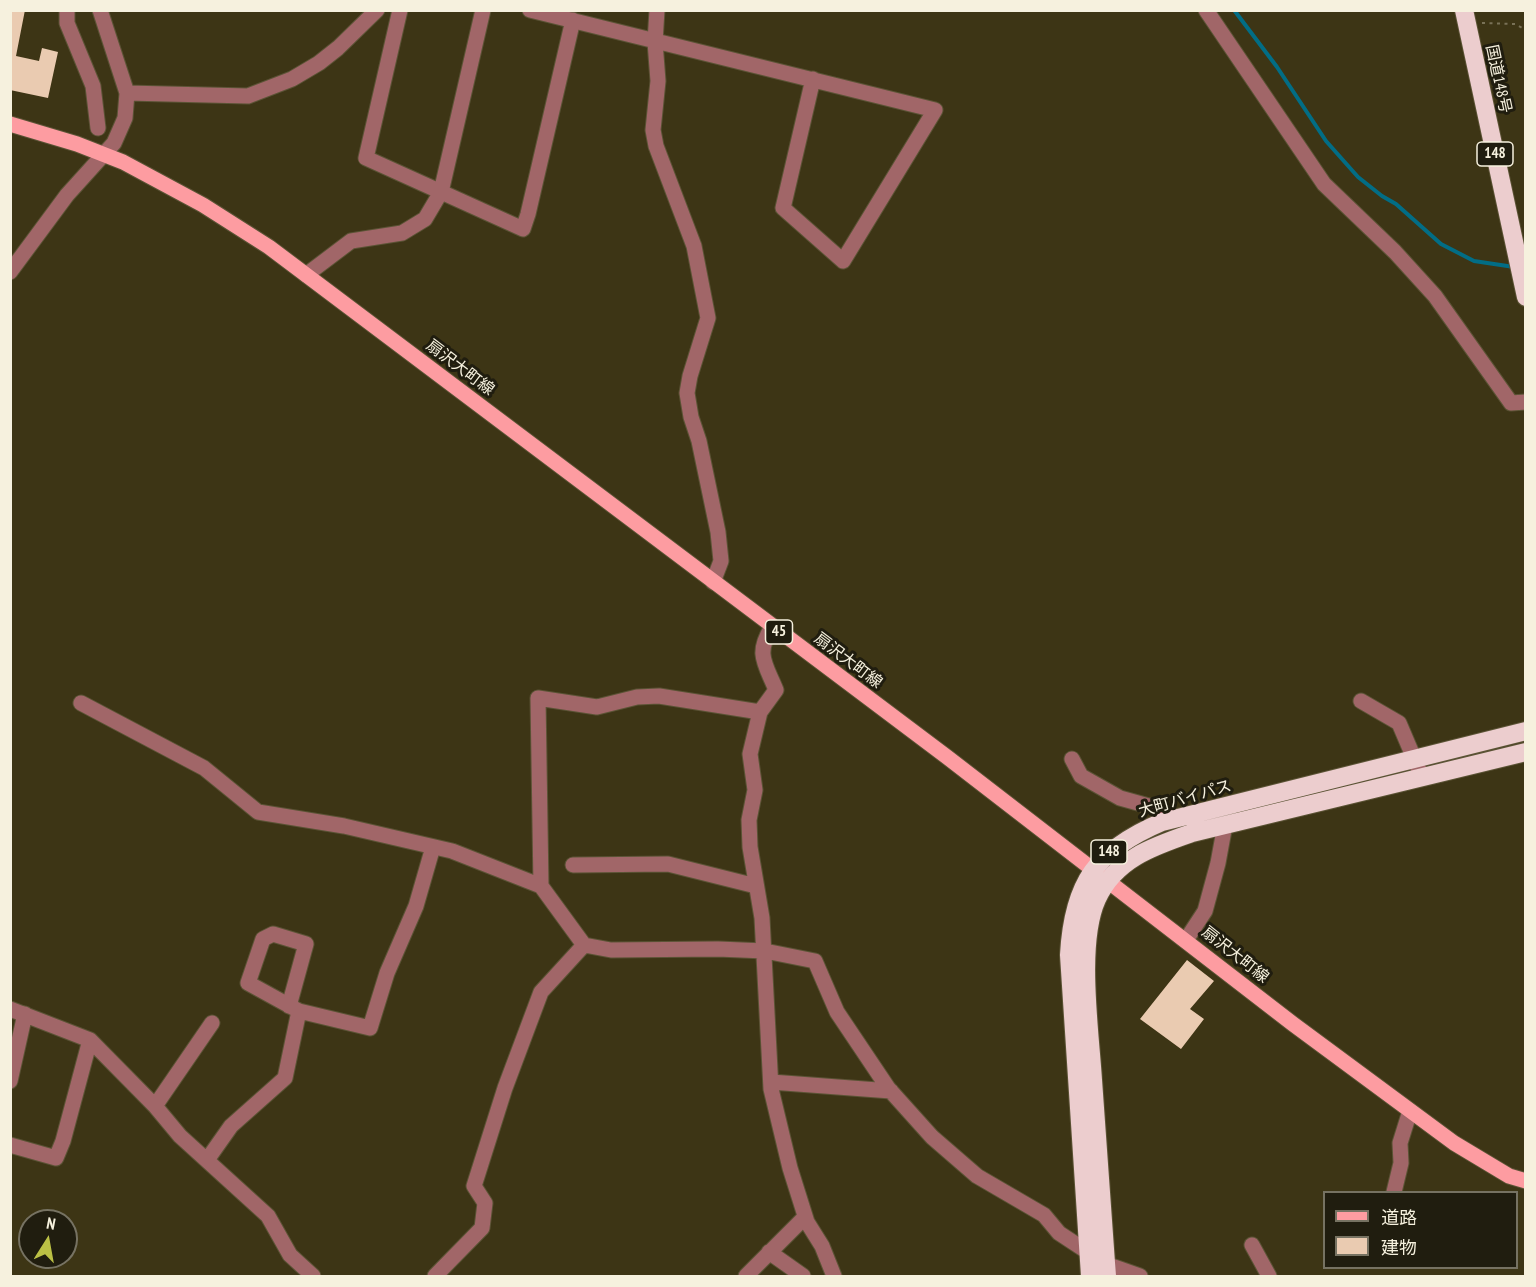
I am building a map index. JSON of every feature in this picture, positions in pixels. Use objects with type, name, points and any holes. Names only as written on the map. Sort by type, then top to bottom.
[{"type":"highway","name":"国道148号","points":[[1465,17],[1526,297]]},
{"type":"highway","name":"大町バイパス","points":[[1107,1270],[1086,949],[1098,898],[1103,858],[1120,843],[1137,833],[1173,820],[1526,731]]},
{"type":"highway","name":"大町バイパス","points":[[1090,1276],[1070,954],[1077,904],[1101,876],[1153,846],[1225,825],[1526,752]]},
{"type":"main road","name":"扇沢大町線","points":[[10,124],[105,154],[173,188],[231,222],[306,275],[1410,1111],[1454,1143],[1509,1176],[1526,1181]]},
{"type":"street","points":[[68,10],[67,23],[93,86],[98,128]]},
{"type":"street","points":[[10,272],[67,195],[114,143],[125,118],[127,93],[100,10]]},
{"type":"street","points":[[127,93],[248,96],[292,79],[320,63],[377,10]]},
{"type":"street","points":[[400,10],[366,158],[523,229],[573,20]]},
{"type":"street","points":[[306,275],[351,241],[402,233],[424,219],[441,192],[483,10]]},
{"type":"street","points":[[530,10],[655,42],[813,79],[935,110],[843,261],[783,208],[813,79]]},
{"type":"street","points":[[657,10],[655,42],[657,81],[653,130],[656,146],[694,246],[708,318],[687,393],[712,496],[718,532],[721,561],[713,582]]},
{"type":"street","points":[[1206,10],[1324,184],[1395,252],[1435,296],[1511,403],[1526,402]]},
{"type":"street","points":[[772,627],[765,638],[761,652],[776,690],[760,712],[750,754],[755,790],[749,820],[750,847],[765,951],[771,1082],[790,1168],[805,1217],[822,1246],[834,1276]]},
{"type":"street","points":[[541,886],[538,698],[597,707],[637,697],[660,696],[760,712]]},
{"type":"street","points":[[1361,701],[1399,723],[1422,777]]},
{"type":"street","points":[[81,703],[204,768],[258,812],[344,826],[452,851],[541,886],[584,945],[611,950],[765,951],[815,961],[837,1012],[891,1091],[932,1137],[977,1176],[1044,1215],[1059,1233],[1089,1252],[1107,1270],[1140,1276]]},
{"type":"street","points":[[1072,759],[1081,776],[1120,798],[1163,810],[1173,820]]},
{"type":"street","points":[[1186,940],[1204,911],[1218,863],[1225,825]]},
{"type":"street","points":[[207,1160],[231,1126],[285,1078],[294,1008],[306,944],[273,934],[263,939],[248,983],[294,1008],[370,1028],[387,974],[416,906],[433,847]]},
{"type":"street","points":[[573,865],[668,864],[756,886]]},
{"type":"street","points":[[435,1276],[482,1228],[485,1203],[474,1186],[521,1040],[541,992],[584,945]]},
{"type":"street","points":[[10,1081],[18,1012],[90,1040],[156,1106],[180,1136],[268,1216],[290,1255],[313,1276]]},
{"type":"street","points":[[156,1106],[212,1023]]},
{"type":"street","points":[[10,1145],[56,1158],[63,1141],[90,1040]]},
{"type":"street","points":[[771,1082],[891,1091]]},
{"type":"street","points":[[1394,1191],[1401,1163],[1400,1143],[1410,1111]]},
{"type":"street","points":[[746,1276],[805,1217]]},
{"type":"street","points":[[1251,1245],[1269,1276]]},
{"type":"street","points":[[769,1252],[803,1276]]},
{"type":"path","points":[[1465,17],[1515,24],[1526,30]]},
{"type":"building","points":[[10,10],[25,10],[16,56],[39,61],[42,48],[58,52],[48,98],[10,90]]},
{"type":"building","points":[[1187,960],[1214,981],[1190,1009],[1204,1019],[1181,1049],[1140,1019]]},
{"type":"waterway","points":[[1234,10],[1277,67],[1326,141],[1358,177],[1396,204],[1441,244],[1474,261],[1514,267]]}]
